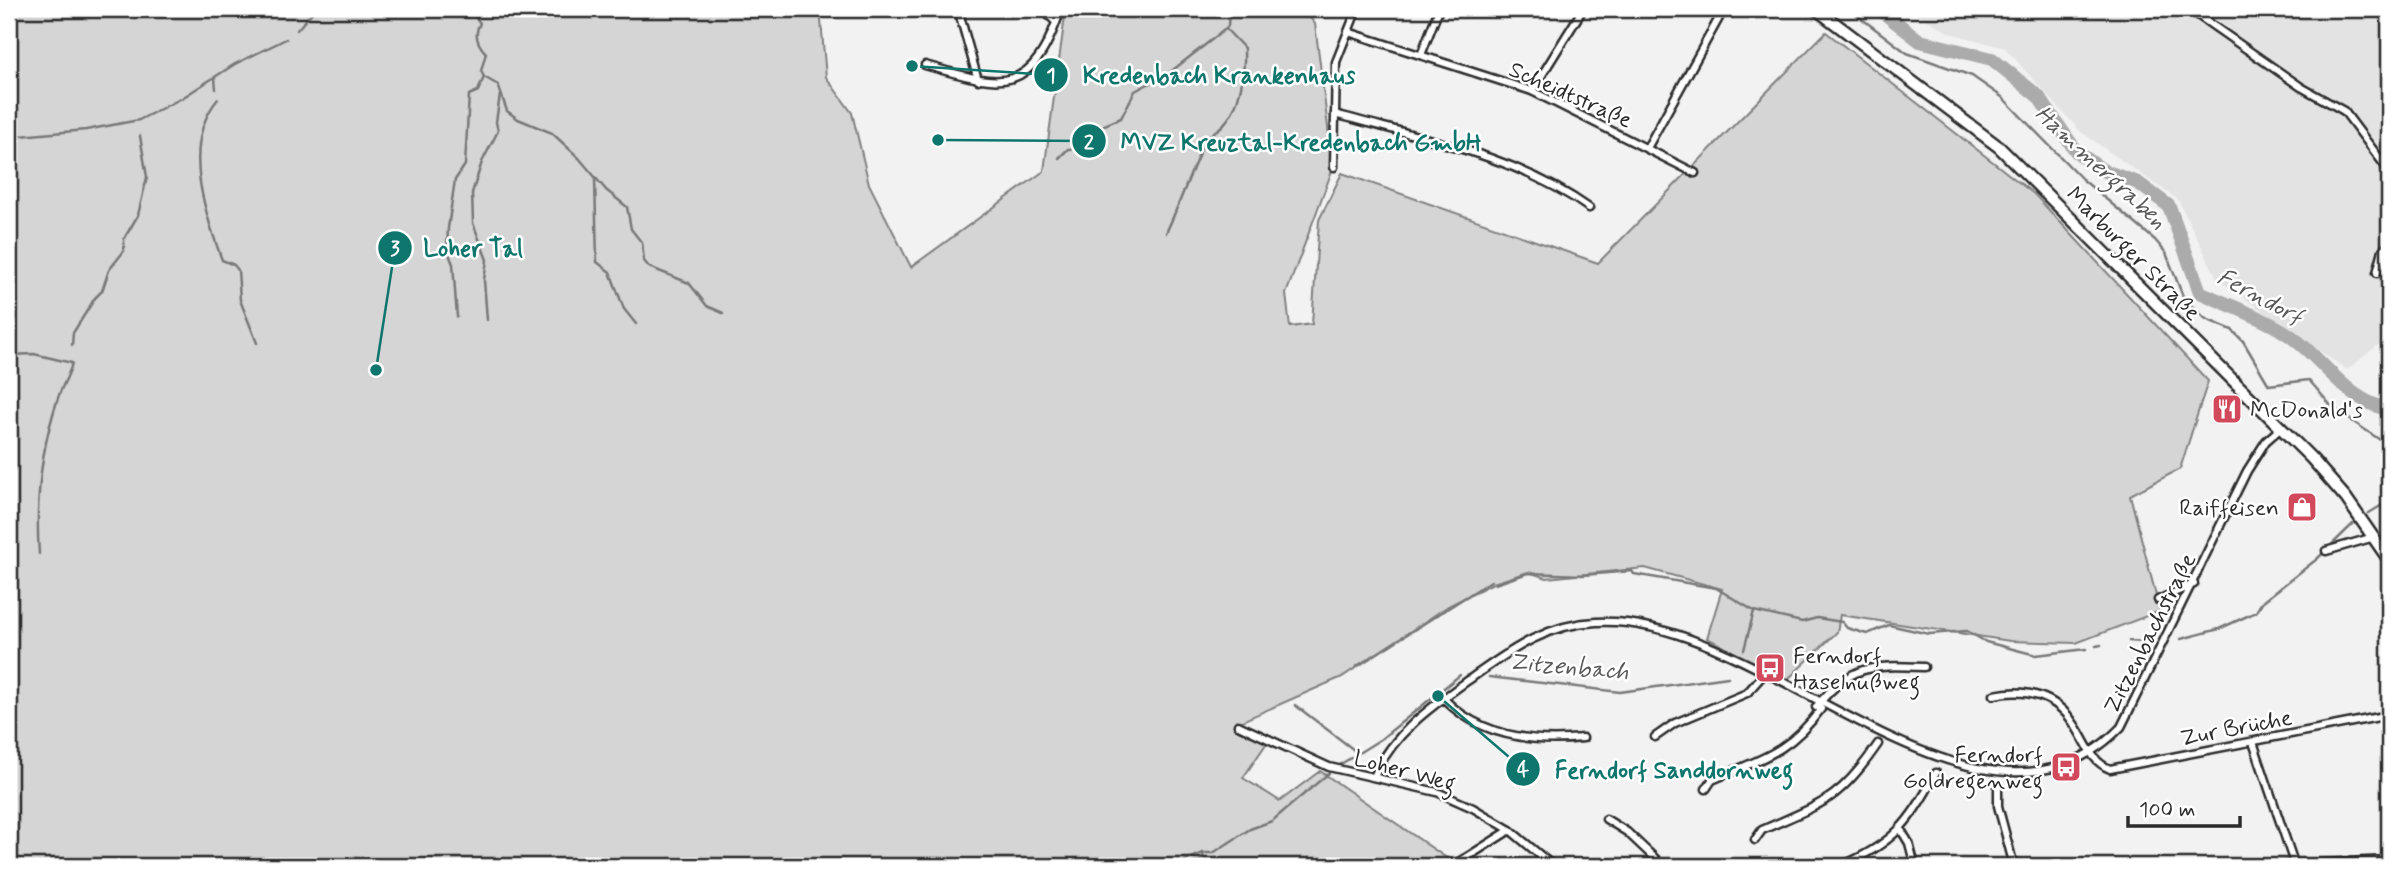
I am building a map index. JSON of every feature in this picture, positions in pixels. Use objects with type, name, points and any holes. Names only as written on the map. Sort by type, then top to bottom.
[{"type":"main road","name":"Marburger Straße","points":[[1816,9],[1999,147],[2282,427],[2346,498],[2389,560]]},
{"type":"street","points":[[958,9],[978,80]]},
{"type":"street","points":[[1042,9],[1056,22]]},
{"type":"street","points":[[925,65],[997,83],[1022,75],[1037,56],[1056,22],[1060,9]]},
{"type":"street","points":[[1334,167],[1336,62],[1357,9]]},
{"type":"street","points":[[1422,55],[1439,9]]},
{"type":"street","points":[[1532,91],[1583,9]]},
{"type":"street","points":[[1647,148],[1724,9]]},
{"type":"street","points":[[2189,9],[2301,87],[2344,111],[2389,171]]},
{"type":"street","name":"Scheidtstraße","points":[[1349,32],[1532,91],[1695,173]]},
{"type":"street","points":[[1335,114],[1507,164],[1556,184],[1589,208]]},
{"type":"street","points":[[2377,273],[2383,250],[2389,245]]},
{"type":"street","name":"Zitzenbachstraße","points":[[2082,764],[2108,743],[2130,713],[2247,471],[2266,441],[2282,427]]},
{"type":"street","points":[[2326,551],[2374,537]]},
{"type":"street","points":[[2158,600],[2194,584]]},
{"type":"street","points":[[1374,777],[1385,752],[1444,699],[1528,639],[1564,627],[1597,622],[1628,624],[1667,632],[1700,645],[1762,676],[1855,730]]},
{"type":"street","points":[[1706,789],[1712,780],[1785,748],[1802,735],[1834,685],[1866,667],[1924,667]]},
{"type":"street","points":[[1655,737],[1675,723],[1747,693],[1762,676]]},
{"type":"street","points":[[1994,695],[2016,690],[2045,698],[2062,709],[2074,722],[2093,757]]},
{"type":"street","points":[[1444,699],[1466,717],[1498,732],[1555,741],[1583,738]]},
{"type":"street","name":"Zur Brüche","points":[[2093,757],[2110,769],[2389,715]]},
{"type":"street","name":"Loher Weg","points":[[1238,724],[1329,767],[1437,792],[1473,808],[1510,830],[1553,866]]},
{"type":"street","points":[[1867,737],[1891,751]]},
{"type":"street","points":[[2253,742],[2295,866]]},
{"type":"street","points":[[1755,840],[1762,830],[1839,793],[1854,779],[1878,744]]},
{"type":"street","points":[[1925,768],[1948,777]]},
{"type":"street","points":[[2062,775],[2071,771]]},
{"type":"street","points":[[1840,866],[1863,857],[1901,830],[1919,807],[1936,773]]},
{"type":"street","points":[[1985,784],[2006,786]]},
{"type":"street","points":[[1998,786],[1998,806],[2014,866]]},
{"type":"street","points":[[1606,819],[1626,831],[1663,866]]},
{"type":"street","points":[[1453,866],[1510,830]]},
{"type":"street","points":[[1901,830],[1909,843],[1915,866]]},
{"type":"street","points":[[1863,857],[1865,866]]},
{"type":"street","points":[[2264,866],[2389,860]]},
{"type":"shaded area","points":[[9,9],[820,9],[826,77],[852,113],[869,184],[911,267],[1044,171],[1066,9],[1303,9],[1315,24],[1333,168],[1286,294],[1290,327],[1312,324],[1319,220],[1342,173],[1598,263],[1826,32],[2034,194],[2208,381],[2180,469],[2130,495],[2160,611],[2076,643],[2010,641],[1840,615],[1837,632],[1787,680],[1707,638],[1722,589],[1645,568],[1547,578],[1528,572],[1493,583],[1448,606],[1342,677],[1235,724],[1268,741],[1243,778],[1280,801],[1320,771],[1451,861],[1463,854],[1476,866],[9,866]]},
{"type":"shaded area","points":[[1908,9],[2389,9],[2389,343],[2378,345],[2347,370],[2218,280],[2178,200],[2080,131],[2005,48],[1950,33]]},
{"type":"waterway","points":[[297,30],[315,9]]},
{"type":"waterway","points":[[477,9],[476,18],[480,23],[477,40],[486,53],[481,71],[484,77],[498,85],[507,111],[518,119],[552,133],[579,158],[606,190],[627,207],[631,229],[642,243],[644,261],[649,267],[689,283],[707,306],[723,313]]},
{"type":"waterway","points":[[1059,158],[1068,149],[1080,149],[1093,130],[1121,118],[1135,91],[1169,73],[1223,31],[1228,26],[1229,11],[1233,9]]},
{"type":"waterway","name":"Hammergraben","points":[[1849,9],[1907,53],[1972,76],[2002,97],[2082,179],[2155,240],[2166,253],[2184,299],[2206,319],[2232,330],[2243,341],[2269,385],[2309,380],[2333,408],[2389,446]]},
{"type":"waterway","name":"Ferndorf","points":[[1879,9],[1920,41],[1992,59],[2038,96],[2076,151],[2102,170],[2138,183],[2169,206],[2200,292],[2283,331],[2359,397],[2373,405],[2389,409]]},
{"type":"waterway","points":[[1166,233],[1204,143],[1229,118],[1238,99],[1243,78],[1244,48],[1226,29]]},
{"type":"waterway","points":[[9,137],[86,130],[139,120],[182,98],[235,64],[286,39]]},
{"type":"waterway","points":[[457,317],[453,264],[447,249],[448,228],[455,180],[465,165],[469,95],[478,91],[484,77]]},
{"type":"waterway","points":[[215,78],[216,89]]},
{"type":"waterway","points":[[487,320],[484,280],[487,260],[473,223],[472,193],[482,162],[498,131],[496,122],[500,95]]},
{"type":"waterway","points":[[218,99],[200,136],[199,178],[222,260],[234,265],[238,270],[240,300],[257,343]]},
{"type":"waterway","points":[[72,345],[73,333],[102,291],[109,270],[124,251],[124,239],[138,215],[147,177],[140,136]]},
{"type":"waterway","points":[[595,178],[597,262],[610,272],[624,309],[636,324]]},
{"type":"waterway","points":[[9,355],[34,354],[72,363],[52,417],[43,456],[38,514],[39,554]]},
{"type":"waterway","name":"Zitzenbach","points":[[2369,513],[2389,501]]},
{"type":"waterway","name":"Zitzenbach","points":[[2181,639],[2219,629],[2256,612],[2262,602],[2317,559],[2353,524]]},
{"type":"waterway","points":[[1495,584],[1528,573],[1583,575],[1632,571],[1634,574],[1716,588],[1754,611]]},
{"type":"waterway","points":[[1357,666],[1491,581]]},
{"type":"waterway","name":"Zitzenbach","points":[[1744,650],[1754,611],[1802,622],[1817,618],[1842,622],[1847,628],[1867,634],[1889,625],[1929,634],[1967,631],[1986,642],[2036,655],[2086,649]]},
{"type":"waterway","name":"Zitzenbach","points":[[2129,641],[2155,643]]},
{"type":"waterway","name":"Zitzenbach","points":[[2096,646],[2101,645]]},
{"type":"waterway","name":"Zitzenbach","points":[[1341,764],[1381,739],[1460,675]]},
{"type":"waterway","name":"Zitzenbach","points":[[1489,677],[1620,692],[1728,677]]},
{"type":"waterway","points":[[1295,705],[1358,753]]},
{"type":"waterway","name":"Zitzenbach","points":[[1187,866],[1202,860],[1204,853],[1213,853],[1250,829],[1272,821],[1329,773]]},
{"type":"waterway","points":[[1174,866],[1203,853]]},
{"type":"place","name":"Kredenbach Krankenhaus","points":[[912,66]]},
{"type":"place","name":"MVZ Kreuztal-Kredenbach GmbH","points":[[938,140]]},
{"type":"place","name":"Loher Tal","points":[[376,370]]},
{"type":"place","name":"McDonald's","points":[[2227,409]]},
{"type":"place","name":"Raiffeisen","points":[[2302,507]]},
{"type":"place","name":"Ferndorf Haselnußweg","points":[[1770,668]]},
{"type":"place","name":"Ferndorf Sanddornweg","points":[[1438,696]]},
{"type":"place","name":"Ferndorf Goldregenweg","points":[[2066,767]]}]
